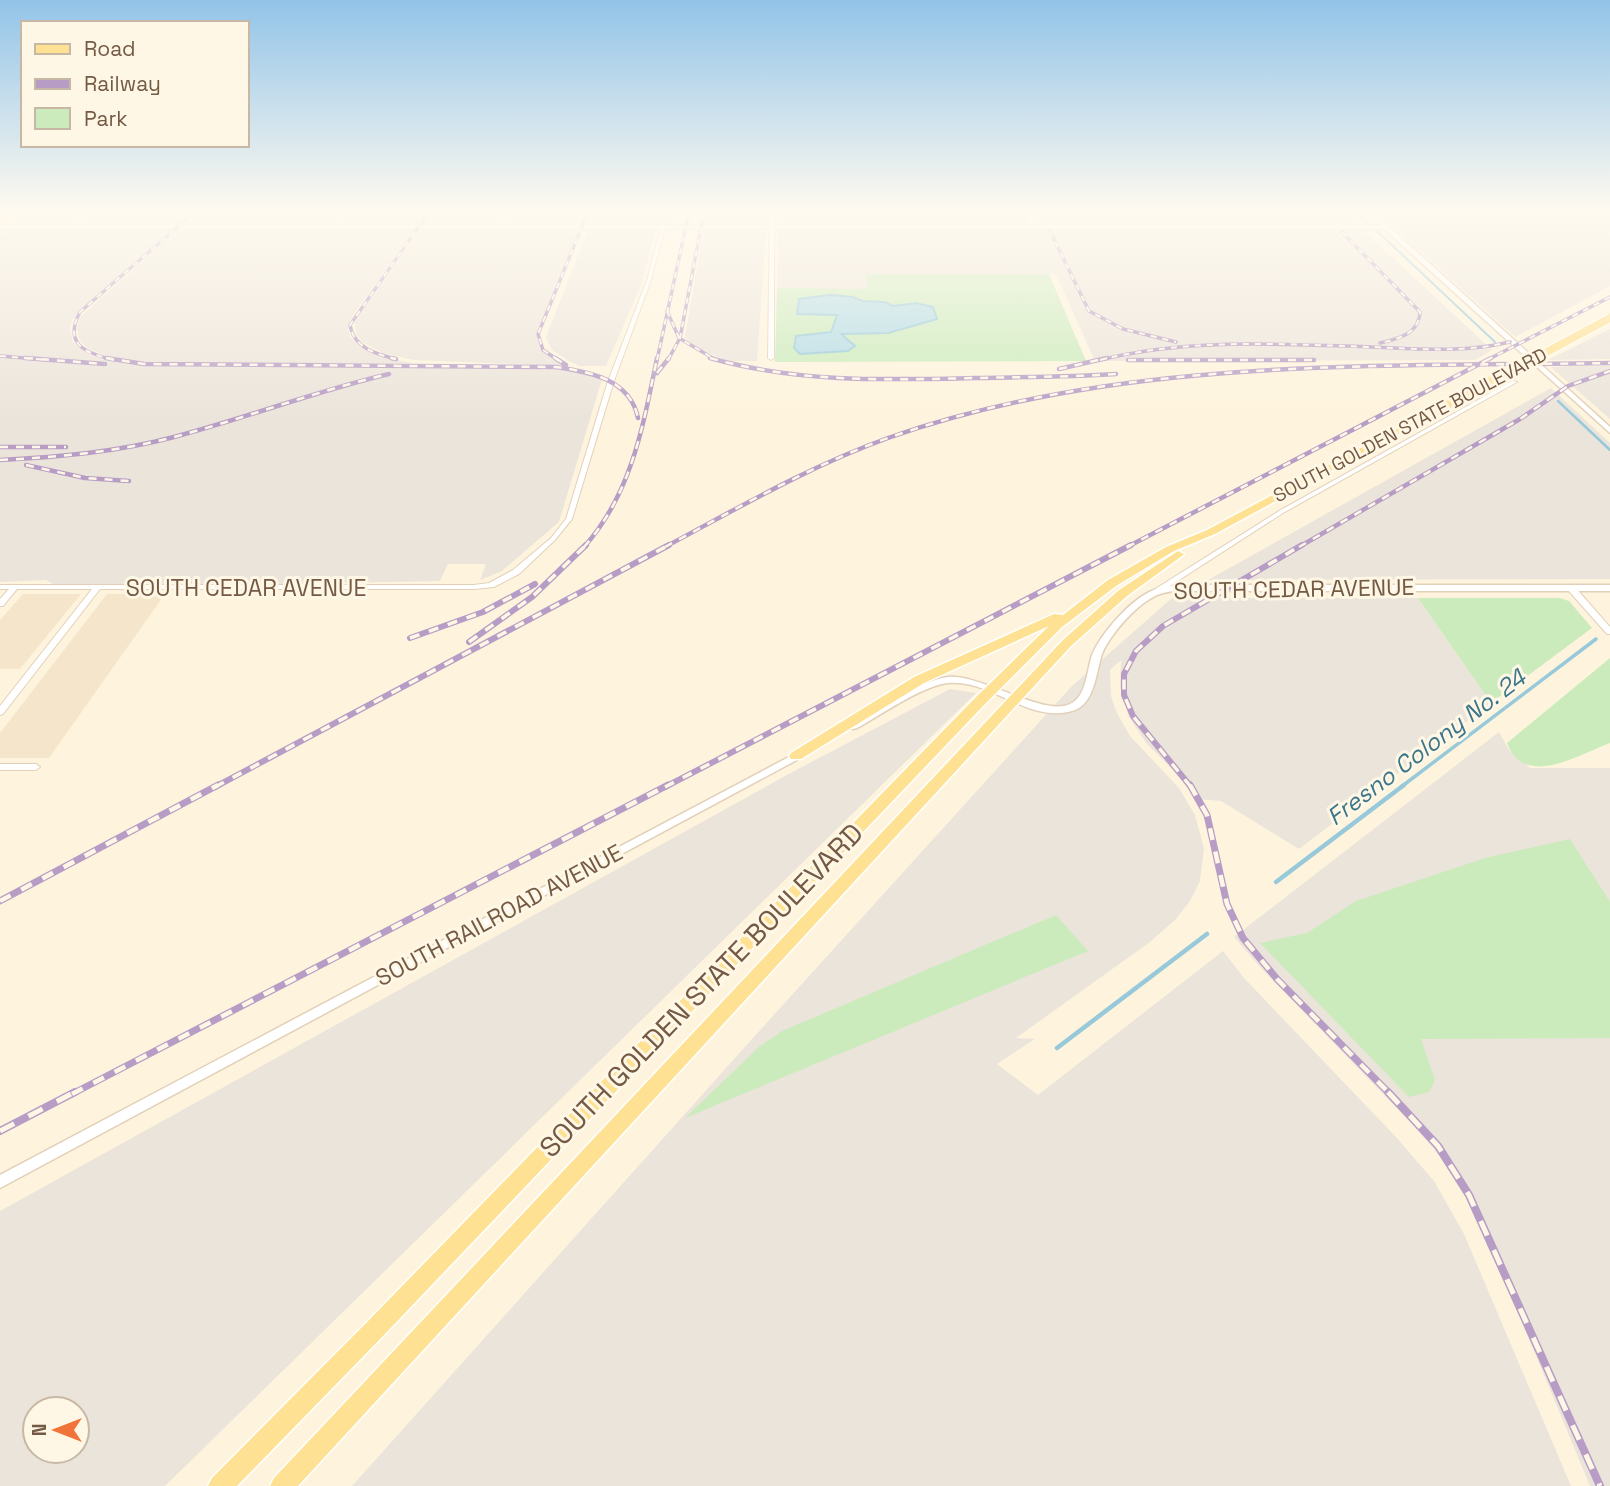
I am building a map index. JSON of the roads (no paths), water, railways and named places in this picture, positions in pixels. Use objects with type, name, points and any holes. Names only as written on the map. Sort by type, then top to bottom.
[{"type":"main road","name":"SOUTH GOLDEN STATE BOULEVARD","points":[[282,1486],[1004,694],[1041,639],[1076,610],[1132,571],[1170,549],[1211,531],[1610,318]]},
{"type":"main road","name":"SOUTH GOLDEN STATE BOULEVARD","points":[[220,1486],[1004,694],[1067,643],[1107,606],[1211,531]]},
{"type":"main road","points":[[796,756],[919,680],[1076,610]]},
{"type":"street","name":"SOUTH CEDAR AVENUE","points":[[0,587],[460,588],[491,585],[516,572],[553,539],[569,519],[611,381],[649,281]]},
{"type":"street","points":[[771,281],[771,358]]},
{"type":"street","points":[[1445,281],[1610,431]]},
{"type":"street","points":[[1156,591],[1272,517],[1514,382]]},
{"type":"street","points":[[0,604],[14,588]]},
{"type":"street","points":[[0,712],[97,588]]},
{"type":"street","name":"SOUTH CEDAR AVENUE","points":[[1004,694],[1057,710],[1076,705],[1083,697],[1103,642],[1126,616],[1156,591],[1196,588],[1610,588]]},
{"type":"street","points":[[1571,588],[1610,632]]},
{"type":"street","name":"SOUTH RAILROAD AVENUE","points":[[0,1182],[938,682],[962,680],[1004,694]]},
{"type":"street","points":[[0,767],[36,767]]},
{"type":"water","points":[[830,295],[885,302],[893,306],[916,303],[933,307],[937,319],[888,333],[841,334],[855,346],[848,351],[800,354],[794,348],[796,336],[831,332],[837,315],[797,314],[799,299]]},
{"type":"waterway","name":"Fresno Colony No. 24","points":[[1431,281],[1495,342]]},
{"type":"waterway","name":"Fresno Colony No. 24","points":[[1558,401],[1610,450]]},
{"type":"waterway","name":"Fresno Colony No. 24","points":[[1401,787],[1596,639]]},
{"type":"waterway","name":"Fresno Colony No. 24","points":[[1276,882],[1404,785]]},
{"type":"waterway","name":"Fresno Colony No. 24","points":[[1057,1048],[1207,934]]},
{"type":"railway","points":[[109,358],[86,350],[80,345],[74,332],[80,312],[115,281]]},
{"type":"railway","points":[[381,281],[350,325],[352,333],[361,345],[396,359],[391,358]]},
{"type":"railway","points":[[555,358],[543,350],[538,334],[560,281]]},
{"type":"railway","points":[[667,312],[674,281]]},
{"type":"railway","points":[[680,338],[691,281]]},
{"type":"railway","points":[[1075,281],[1089,311],[1123,329],[1176,342]]},
{"type":"railway","points":[[1380,343],[1406,334],[1416,326],[1419,319],[1420,312],[1390,281]]},
{"type":"railway","points":[[1487,360],[1610,297]]},
{"type":"railway","points":[[657,360],[667,312]]},
{"type":"railway","points":[[667,312],[680,338]]},
{"type":"railway","points":[[668,360],[680,338]]},
{"type":"railway","points":[[680,338],[714,359]]},
{"type":"railway","points":[[1100,360],[1201,345],[1270,344],[1441,349],[1476,348],[1510,342]]},
{"type":"railway","points":[[0,356],[48,360]]},
{"type":"railway","points":[[25,358],[105,364]]},
{"type":"railway","points":[[109,358],[144,364],[556,367],[595,375],[618,386],[634,405],[638,418]]},
{"type":"railway","points":[[109,358],[114,360]]},
{"type":"railway","points":[[555,358],[566,365]]},
{"type":"railway","points":[[584,547],[614,504],[633,458],[657,358]]},
{"type":"railway","points":[[657,373],[669,358]]},
{"type":"railway","points":[[710,358],[714,359]]},
{"type":"railway","points":[[1059,369],[1107,358]]},
{"type":"railway","points":[[1479,364],[1491,358]]},
{"type":"railway","points":[[714,359],[776,372],[842,378],[942,379],[1116,374]]},
{"type":"railway","points":[[1128,360],[1314,360]]},
{"type":"railway","points":[[1479,364],[1610,363]]},
{"type":"railway","points":[[665,547],[831,461],[888,438],[975,412],[1064,393],[1154,380],[1337,367],[1479,364]]},
{"type":"railway","points":[[1127,547],[1479,364]]},
{"type":"railway","points":[[1299,547],[1520,419],[1568,386],[1610,371]]},
{"type":"railway","points":[[0,460],[131,447],[201,430],[389,374]]},
{"type":"railway","points":[[0,447],[66,447]]},
{"type":"railway","points":[[26,465],[85,478],[129,481]]},
{"type":"railway","points":[[215,787],[669,545]]},
{"type":"railway","points":[[665,787],[1131,545]]},
{"type":"railway","points":[[1191,787],[1133,716],[1124,695],[1124,674],[1136,651],[1163,626],[1302,545]]},
{"type":"railway","points":[[469,642],[532,597],[584,547]]},
{"type":"railway","points":[[410,638],[483,612],[535,584]]},
{"type":"railway","points":[[0,901],[218,785]]},
{"type":"railway","points":[[72,1094],[668,785]]},
{"type":"railway","points":[[1190,785],[1207,815],[1227,904],[1243,938],[1277,979],[1390,1094]]},
{"type":"railway","points":[[0,1131],[75,1092]]},
{"type":"railway","points":[[1388,1092],[1438,1146],[1469,1195],[1600,1486]]}]
